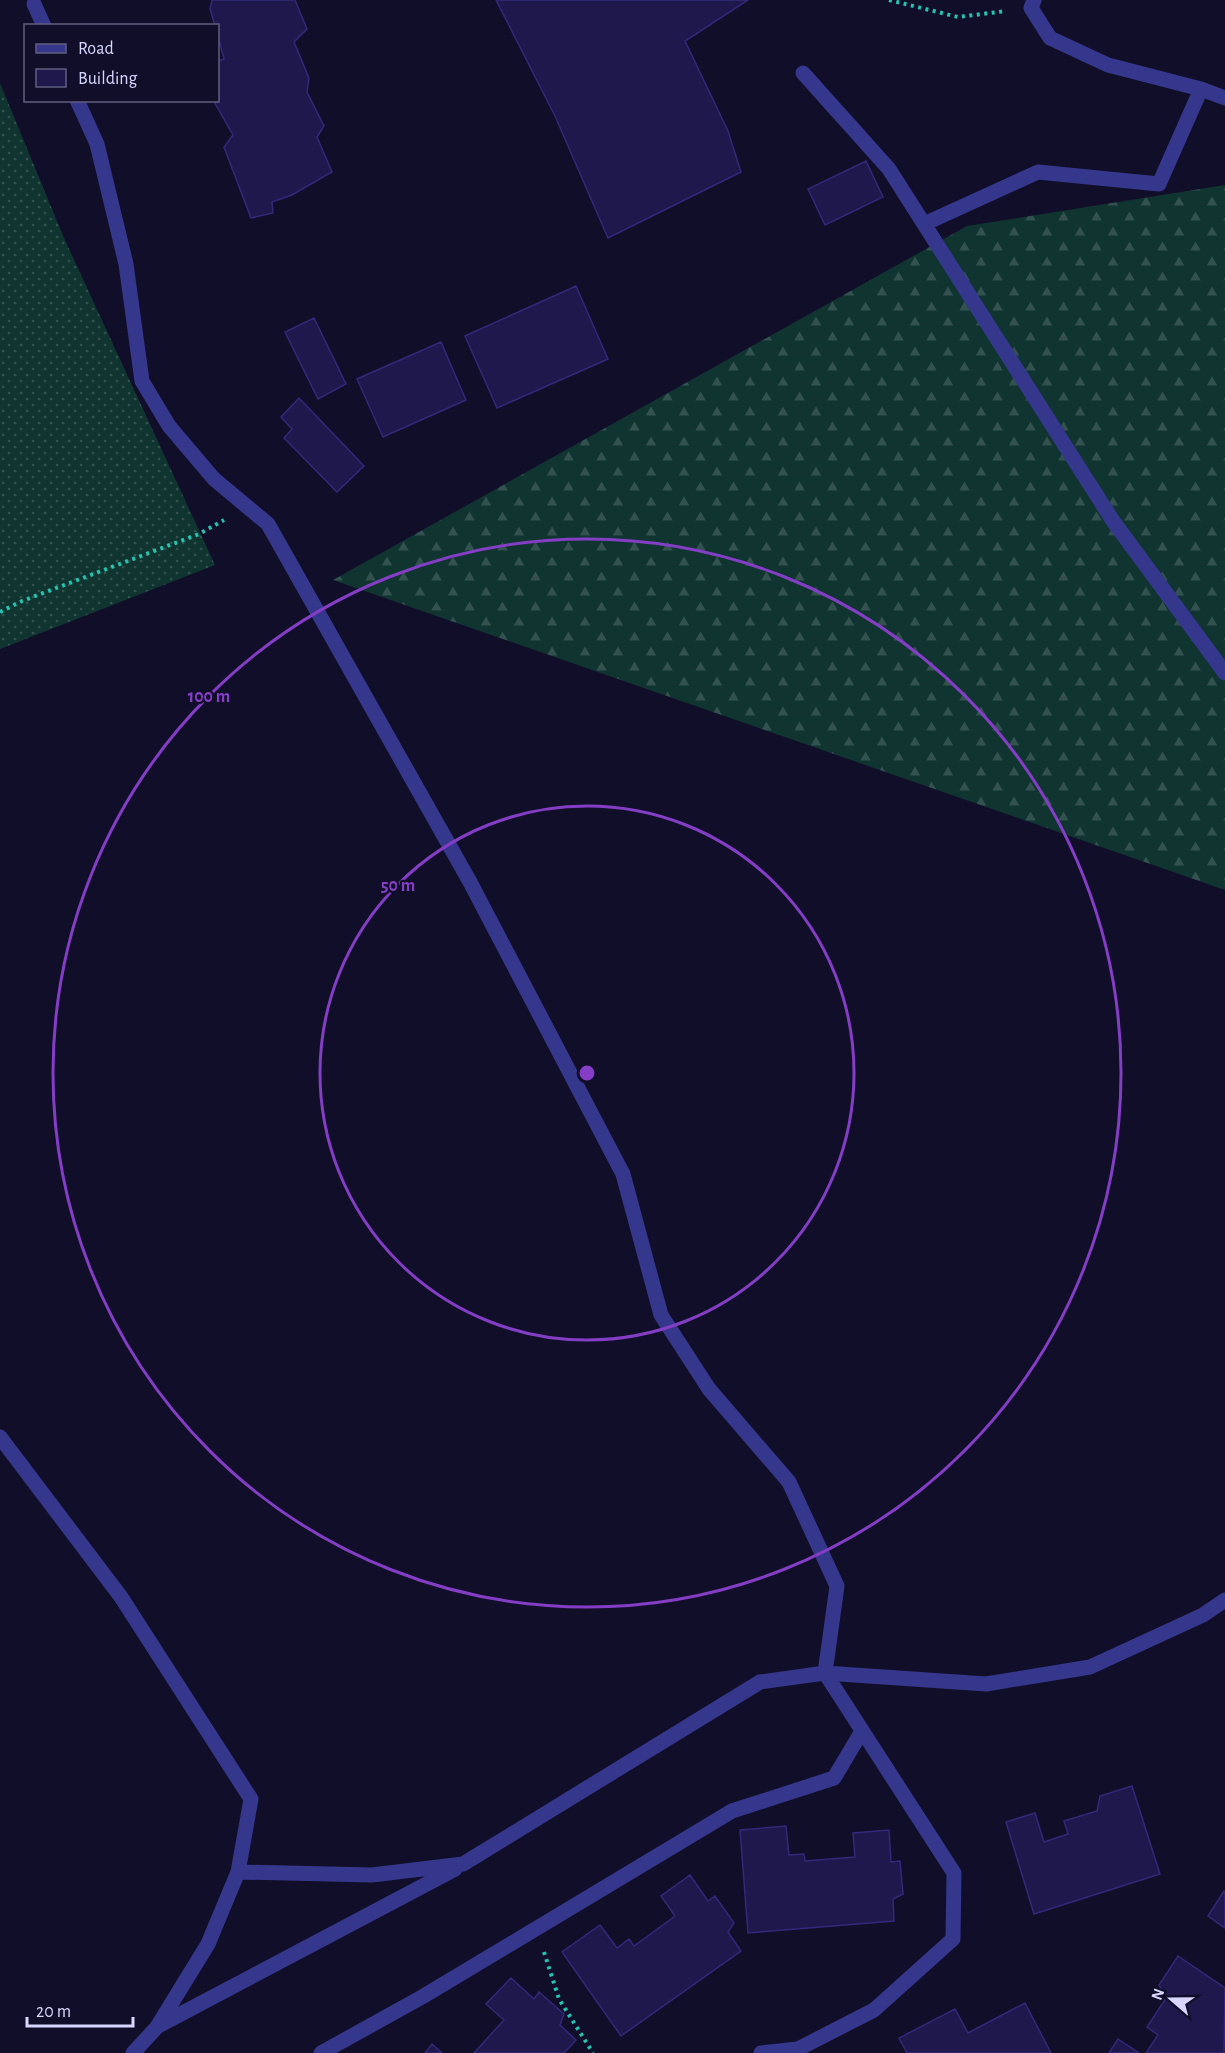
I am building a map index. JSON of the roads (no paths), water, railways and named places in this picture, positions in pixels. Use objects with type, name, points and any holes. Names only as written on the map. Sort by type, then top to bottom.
[{"type":"street","points":[[34,4],[43,24]]},
{"type":"street","points":[[1032,4],[1050,38],[1107,65],[1200,89],[1225,98]]},
{"type":"street","points":[[803,74],[889,169],[1113,521],[1225,673]]},
{"type":"street","points":[[924,224],[1038,172],[1159,184],[1200,89]]},
{"type":"street","points":[[78,102],[97,144],[126,264],[142,381],[168,426],[214,479],[268,524],[470,882],[623,1174],[662,1315],[710,1389],[789,1482],[837,1586],[825,1673],[954,1873],[953,1939],[874,2010],[797,2051],[761,2053]]},
{"type":"street","points":[[0,1437],[121,1597],[251,1799],[238,1872],[208,1944],[157,2027],[133,2053]]},
{"type":"street","points":[[157,2027],[463,1864],[760,1682],[825,1673],[986,1684],[1090,1667],[1203,1615],[1225,1600]]},
{"type":"street","points":[[321,2053],[422,1997],[732,1811],[834,1778],[862,1731]]},
{"type":"street","points":[[238,1872],[372,1875],[463,1864]]}]
